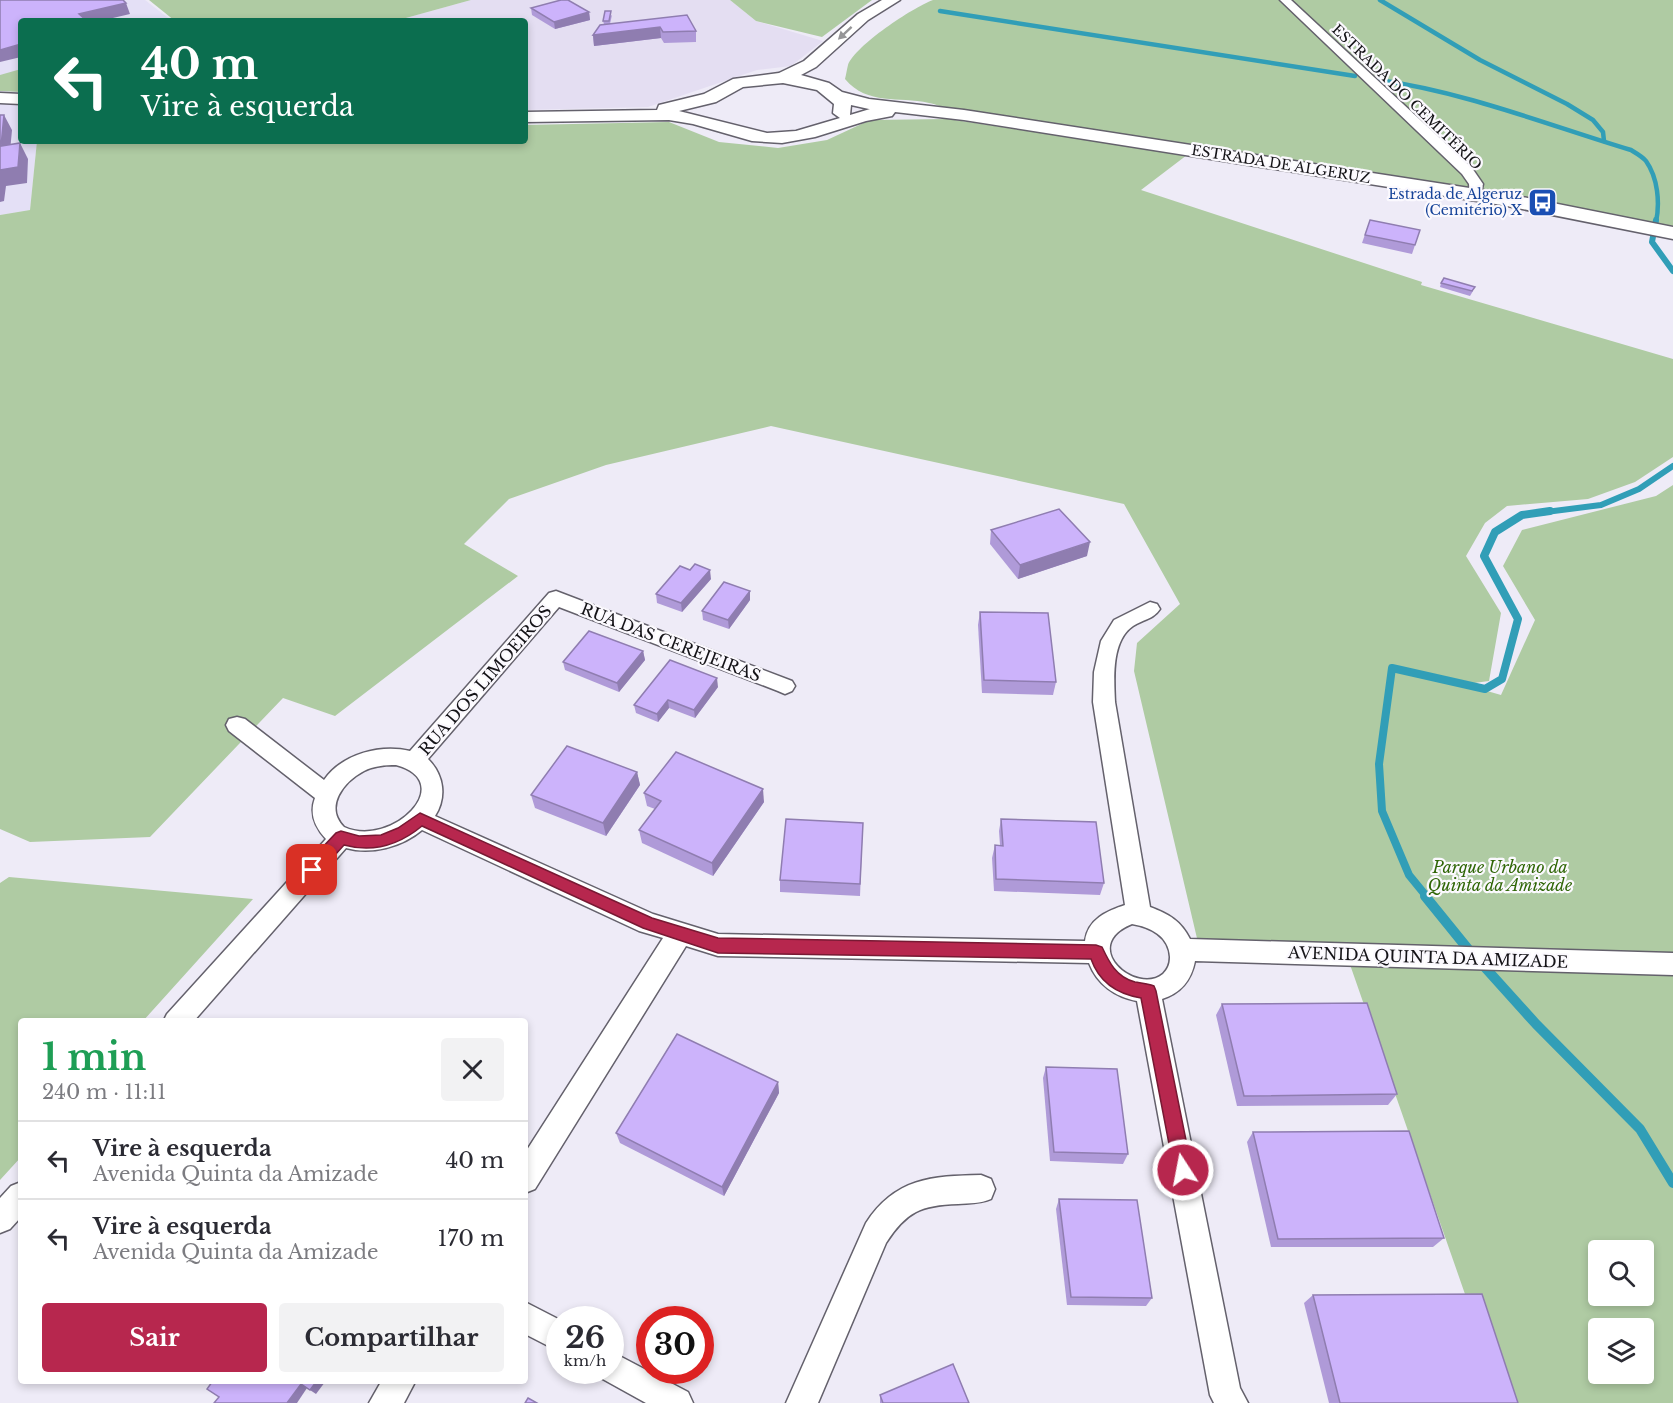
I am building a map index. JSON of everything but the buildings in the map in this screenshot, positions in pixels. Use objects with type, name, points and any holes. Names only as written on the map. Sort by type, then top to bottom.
[{"type":"main road","points":[[832,125],[843,111],[843,103],[835,94],[829,69],[835,59],[898,2]]},
{"type":"main road","points":[[780,79],[810,64],[863,17],[898,2]]},
{"type":"main road","name":"ESTRADA DE ALGERUZ","points":[[629,114],[667,109],[711,97],[739,83],[780,79],[800,80],[869,104],[924,110],[1475,194],[1660,230]]},
{"type":"main road","points":[[711,97],[705,106],[707,116],[716,125]]},
{"type":"main road","points":[[0,98],[18,99]]},
{"type":"main road","points":[[0,103],[18,103]]},
{"type":"main road","name":"ESTRADA DE ALGERUZ","points":[[528,117],[629,114],[680,116],[716,125],[745,136],[773,138],[802,136],[832,125],[880,113],[924,110]]},
{"type":"street","name":"ESTRADA DO CEMITÉRIO","points":[[1285,0],[1467,171],[1476,184],[1475,194]]},
{"type":"street","name":"RUA DAS CEREJEIRAS","points":[[556,598],[785,686]]},
{"type":"street","name":"RUA DOS LIMOEIROS","points":[[414,761],[556,598]]},
{"type":"street","points":[[1139,915],[1104,702],[1103,674],[1110,646],[1121,625],[1150,609]]},
{"type":"street","points":[[237,725],[326,794]]},
{"type":"street","points":[[396,756],[414,761],[427,771],[433,786],[430,802],[420,819],[403,833],[381,841],[359,843],[341,838],[328,827],[323,811],[326,794],[338,778],[355,766],[375,758],[396,756]]},
{"type":"street","points":[[420,819],[648,923],[718,945],[1096,952]]},
{"type":"street","points":[[180,1018],[341,838]]},
{"type":"street","points":[[1139,915],[1164,924],[1176,936],[1183,950],[1183,966],[1177,979],[1164,987],[1148,991],[1130,988],[1114,980],[1102,967],[1096,952],[1096,938],[1103,925],[1116,917],[1139,915]]},
{"type":"street","points":[[528,1174],[680,933]]},
{"type":"street","name":"AVENIDA QUINTA DA AMIZADE","points":[[1183,950],[1673,964]]},
{"type":"street","points":[[1148,991],[1226,1395],[1232,1403]]},
{"type":"street","points":[[802,1403],[876,1233],[887,1216],[903,1203],[923,1192],[981,1189]]},
{"type":"street","points":[[0,1219],[18,1199]]},
{"type":"street","points":[[528,1319],[546,1329]]},
{"type":"street","points":[[624,1373],[677,1403]]},
{"type":"street","points":[[386,1403],[398,1384]]},
{"type":"shaded area","points":[[0,0],[145,0],[168,18],[18,18],[18,144],[37,144],[30,210],[0,215]]},
{"type":"shaded area","points":[[471,0],[730,0],[756,21],[823,41],[791,66],[757,70],[648,107],[528,110],[528,18],[406,18]]},
{"type":"green space","points":[[149,0],[471,0],[406,18],[171,18]]},
{"type":"green space","points":[[730,0],[872,0],[822,37],[756,21]]},
{"type":"green space","points":[[933,0],[1673,0],[1673,228],[951,111],[929,103],[874,97],[863,93],[845,79],[848,65],[853,57],[873,38],[899,19]]},
{"type":"green space","points":[[18,70],[18,92],[0,91],[0,75]]},
{"type":"green space","name":"Parque Urbano da Quinta da Amizade","points":[[948,119],[1187,155],[1141,190],[1422,282],[1421,285],[1673,359],[1673,457],[1635,482],[1588,499],[1507,506],[1485,523],[1466,556],[1501,613],[1489,681],[1474,683],[1407,668],[1501,695],[1535,620],[1503,566],[1522,530],[1656,496],[1673,485],[1673,1403],[1503,1403],[1347,956],[1200,951],[1134,671],[1137,643],[1180,604],[1124,504],[771,426],[606,465],[509,499],[464,544],[518,576],[335,716],[283,698],[150,837],[30,842],[0,829],[0,215],[30,210],[37,144],[528,144],[528,125],[669,122],[719,142],[778,148],[827,140],[870,120]]},
{"type":"green space","points":[[9,877],[253,899],[146,1018],[18,1018],[18,1160],[0,1180],[0,883]]},
{"type":"waterway","points":[[1380,0],[1480,60],[1567,104],[1593,120],[1603,132],[1604,141]]},
{"type":"waterway","points":[[940,11],[1355,76]]},
{"type":"waterway","points":[[1379,80],[1443,92],[1631,150],[1645,160],[1653,175],[1658,199],[1656,222]]},
{"type":"waterway","points":[[1656,220],[1652,242],[1673,271]]},
{"type":"waterway","points":[[1538,513],[1601,505],[1639,489],[1673,466]]},
{"type":"waterway","points":[[1427,897],[1409,875],[1382,811],[1379,764],[1392,668],[1485,689],[1502,679],[1518,619],[1484,556],[1495,532],[1522,515],[1550,511]]},
{"type":"waterway","points":[[1425,896],[1472,954]]},
{"type":"waterway","points":[[1481,963],[1536,1024],[1640,1129],[1673,1183]]},
{"type":"place","name":"Estrada de Algeruz (Cemitério) X","points":[[1543,202]]},
{"type":"route","points":[[312,870],[341,838],[359,843],[381,841],[403,833],[420,819],[648,923],[718,945],[1096,952],[1102,967],[1114,980],[1130,988],[1148,991],[1183,1170]]}]
